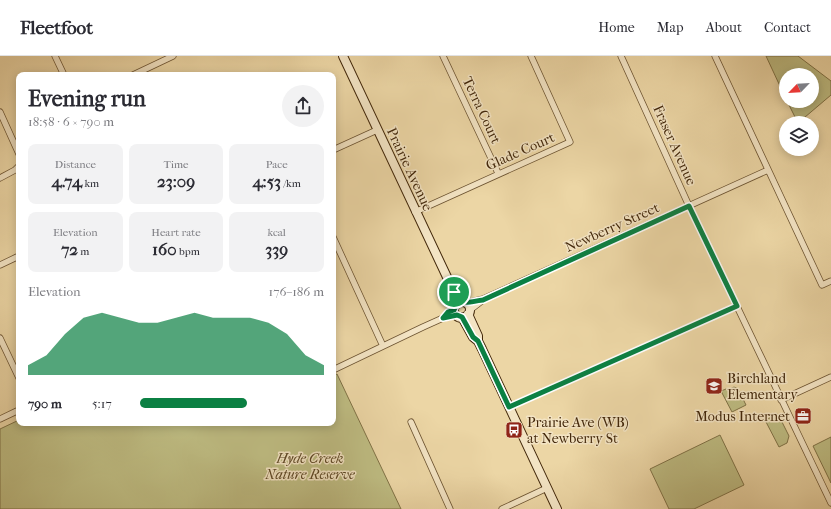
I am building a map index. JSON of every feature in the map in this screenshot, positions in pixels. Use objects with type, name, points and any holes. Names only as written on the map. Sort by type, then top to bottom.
[{"type":"main road","name":"Prairie Avenue","points":[[343,56],[415,212],[462,309],[473,337],[478,341],[557,509]]},
{"type":"street","points":[[55,56],[63,72]]},
{"type":"street","points":[[139,72],[173,56]]},
{"type":"street","name":"Terra Court","points":[[443,56],[498,173]]},
{"type":"street","name":"Glade Court","points":[[415,212],[498,173],[570,142],[531,56]]},
{"type":"street","name":"Fraser Avenue","points":[[621,56],[689,206],[831,503]]},
{"type":"street","points":[[715,56],[822,285],[831,281]]},
{"type":"street","points":[[0,112],[16,147]]},
{"type":"street","points":[[336,149],[377,130]]},
{"type":"street","points":[[0,178],[16,169]]},
{"type":"street","name":"Newberry Street","points":[[336,369],[462,309],[768,170]]},
{"type":"street","points":[[336,243],[384,346]]},
{"type":"street","points":[[0,265],[16,257]]},
{"type":"street","points":[[509,407],[737,306]]},
{"type":"street","points":[[0,338],[16,372]]},
{"type":"street","points":[[781,400],[831,377]]},
{"type":"street","points":[[0,419],[16,411]]},
{"type":"street","points":[[411,422],[450,509]]},
{"type":"street","points":[[502,509],[547,488]]},
{"type":"green space","points":[[766,56],[798,56],[814,68],[779,68],[779,84]]},
{"type":"green space","points":[[819,72],[831,81],[831,95],[819,105]]},
{"type":"green space","points":[[790,108],[816,108],[806,116],[794,116]]},
{"type":"green space","name":"Hyde Creek Nature Reserve","points":[[336,374],[401,509],[0,509],[0,429],[16,421],[16,426],[336,426]]},
{"type":"green space","points":[[734,387],[738,389],[746,405],[732,412],[721,391]]},
{"type":"green space","points":[[778,414],[789,436],[787,443],[779,447],[765,420]]},
{"type":"green space","points":[[720,435],[744,485],[694,509],[669,509],[650,469]]},
{"type":"green space","points":[[831,437],[831,483],[813,446]]},
{"type":"place","name":"Birchland Elementary","points":[[714,386]]},
{"type":"place","name":"Modus Internet","points":[[803,416]]},
{"type":"place","name":"Prairie Ave (WB) at Newberry St","points":[[514,430]]},
{"type":"route","points":[[689,206],[737,306],[509,407],[478,341],[473,337],[462,317],[457,315],[443,318],[448,312],[454,310],[456,305],[454,292],[462,302],[466,303],[483,300],[689,206]]}]
